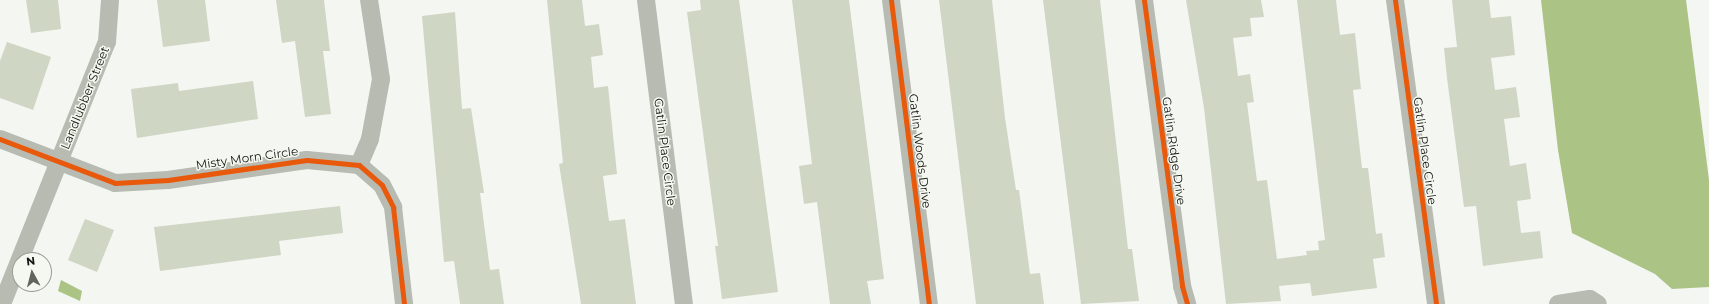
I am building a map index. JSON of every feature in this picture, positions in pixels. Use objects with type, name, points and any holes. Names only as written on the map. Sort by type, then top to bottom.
[{"type":"street","name":"Landlubber Street","points":[[2,304],[107,42],[110,0]]},
{"type":"street","points":[[369,0],[381,79],[370,139],[359,165],[382,185],[393,207],[404,304]]},
{"type":"street","name":"Gatlin Place Circle","points":[[646,0],[684,304]]},
{"type":"street","name":"Gatlin Woods Drive","points":[[891,0],[929,304]]},
{"type":"street","name":"Gatlin Ridge Drive","points":[[1144,0],[1182,286],[1187,304]]},
{"type":"street","name":"Gatlin Place Circle","points":[[1395,0],[1436,304]]},
{"type":"street","name":"Misty Morn Circle","points":[[0,139],[59,163],[115,183],[168,180],[307,160],[359,165]]},
{"type":"street","points":[[1558,304],[1590,299],[1598,304]]},
{"type":"shaded area","points":[[1541,0],[1686,0],[1709,180],[1709,287],[1672,289],[1655,274],[1572,233],[1558,150]]},
{"type":"shaded area","points":[[61,280],[82,291],[80,301],[58,291]]},
{"type":"building","points":[[26,0],[58,0],[61,29],[31,33]]},
{"type":"building","points":[[157,0],[205,0],[210,41],[163,47]]},
{"type":"building","points":[[276,0],[324,0],[330,51],[323,51],[331,114],[305,117],[295,41],[282,43]]},
{"type":"building","points":[[547,0],[582,0],[585,26],[599,24],[603,55],[591,57],[594,88],[608,86],[617,174],[603,176],[609,221],[625,219],[636,304],[581,304],[559,164],[563,163]]},
{"type":"building","points":[[700,0],[739,0],[778,292],[722,299],[715,246],[718,246],[687,12],[701,10]]},
{"type":"building","points":[[792,0],[849,0],[884,279],[867,281],[871,304],[830,304],[817,202],[804,204],[799,166],[812,164]]},
{"type":"building","points":[[939,0],[992,0],[1005,118],[1016,190],[1019,190],[1030,274],[1040,273],[1044,304],[976,304]]},
{"type":"building","points":[[1043,0],[1100,0],[1128,249],[1132,249],[1139,301],[1081,304]]},
{"type":"building","points":[[1186,0],[1261,0],[1264,17],[1250,18],[1252,36],[1233,38],[1238,76],[1250,74],[1254,102],[1247,103],[1257,181],[1267,180],[1277,259],[1307,255],[1306,251],[1319,250],[1318,241],[1325,240],[1297,0],[1336,0],[1340,35],[1355,33],[1361,89],[1353,90],[1362,168],[1368,168],[1376,234],[1382,233],[1385,257],[1373,259],[1377,288],[1312,296],[1310,283],[1279,286],[1281,301],[1226,304],[1204,108]]},
{"type":"building","points":[[1452,0],[1489,0],[1491,18],[1511,16],[1515,55],[1491,58],[1495,90],[1516,87],[1520,117],[1504,119],[1510,166],[1526,163],[1531,199],[1517,201],[1521,233],[1540,231],[1543,258],[1483,266],[1476,206],[1464,207],[1447,78],[1444,48],[1457,47]]},
{"type":"building","points":[[455,12],[462,109],[471,108],[484,193],[480,193],[490,270],[499,269],[504,304],[460,304],[454,261],[444,262],[422,16]]},
{"type":"building","points":[[7,42],[51,57],[33,110],[0,98],[0,61]]},
{"type":"building","points":[[253,81],[258,119],[137,138],[131,89],[178,83],[179,91]]},
{"type":"building","points":[[340,206],[343,233],[279,241],[281,255],[160,271],[154,227]]},
{"type":"building","points":[[85,219],[114,230],[97,272],[68,260]]},
{"type":"cycle path","points":[[891,0],[929,304]]},
{"type":"cycle path","points":[[1144,0],[1182,286],[1187,304]]},
{"type":"cycle path","points":[[1395,0],[1436,304]]},
{"type":"cycle path","points":[[0,139],[115,183],[168,180],[307,160],[359,165],[382,185],[393,207],[404,304]]}]
